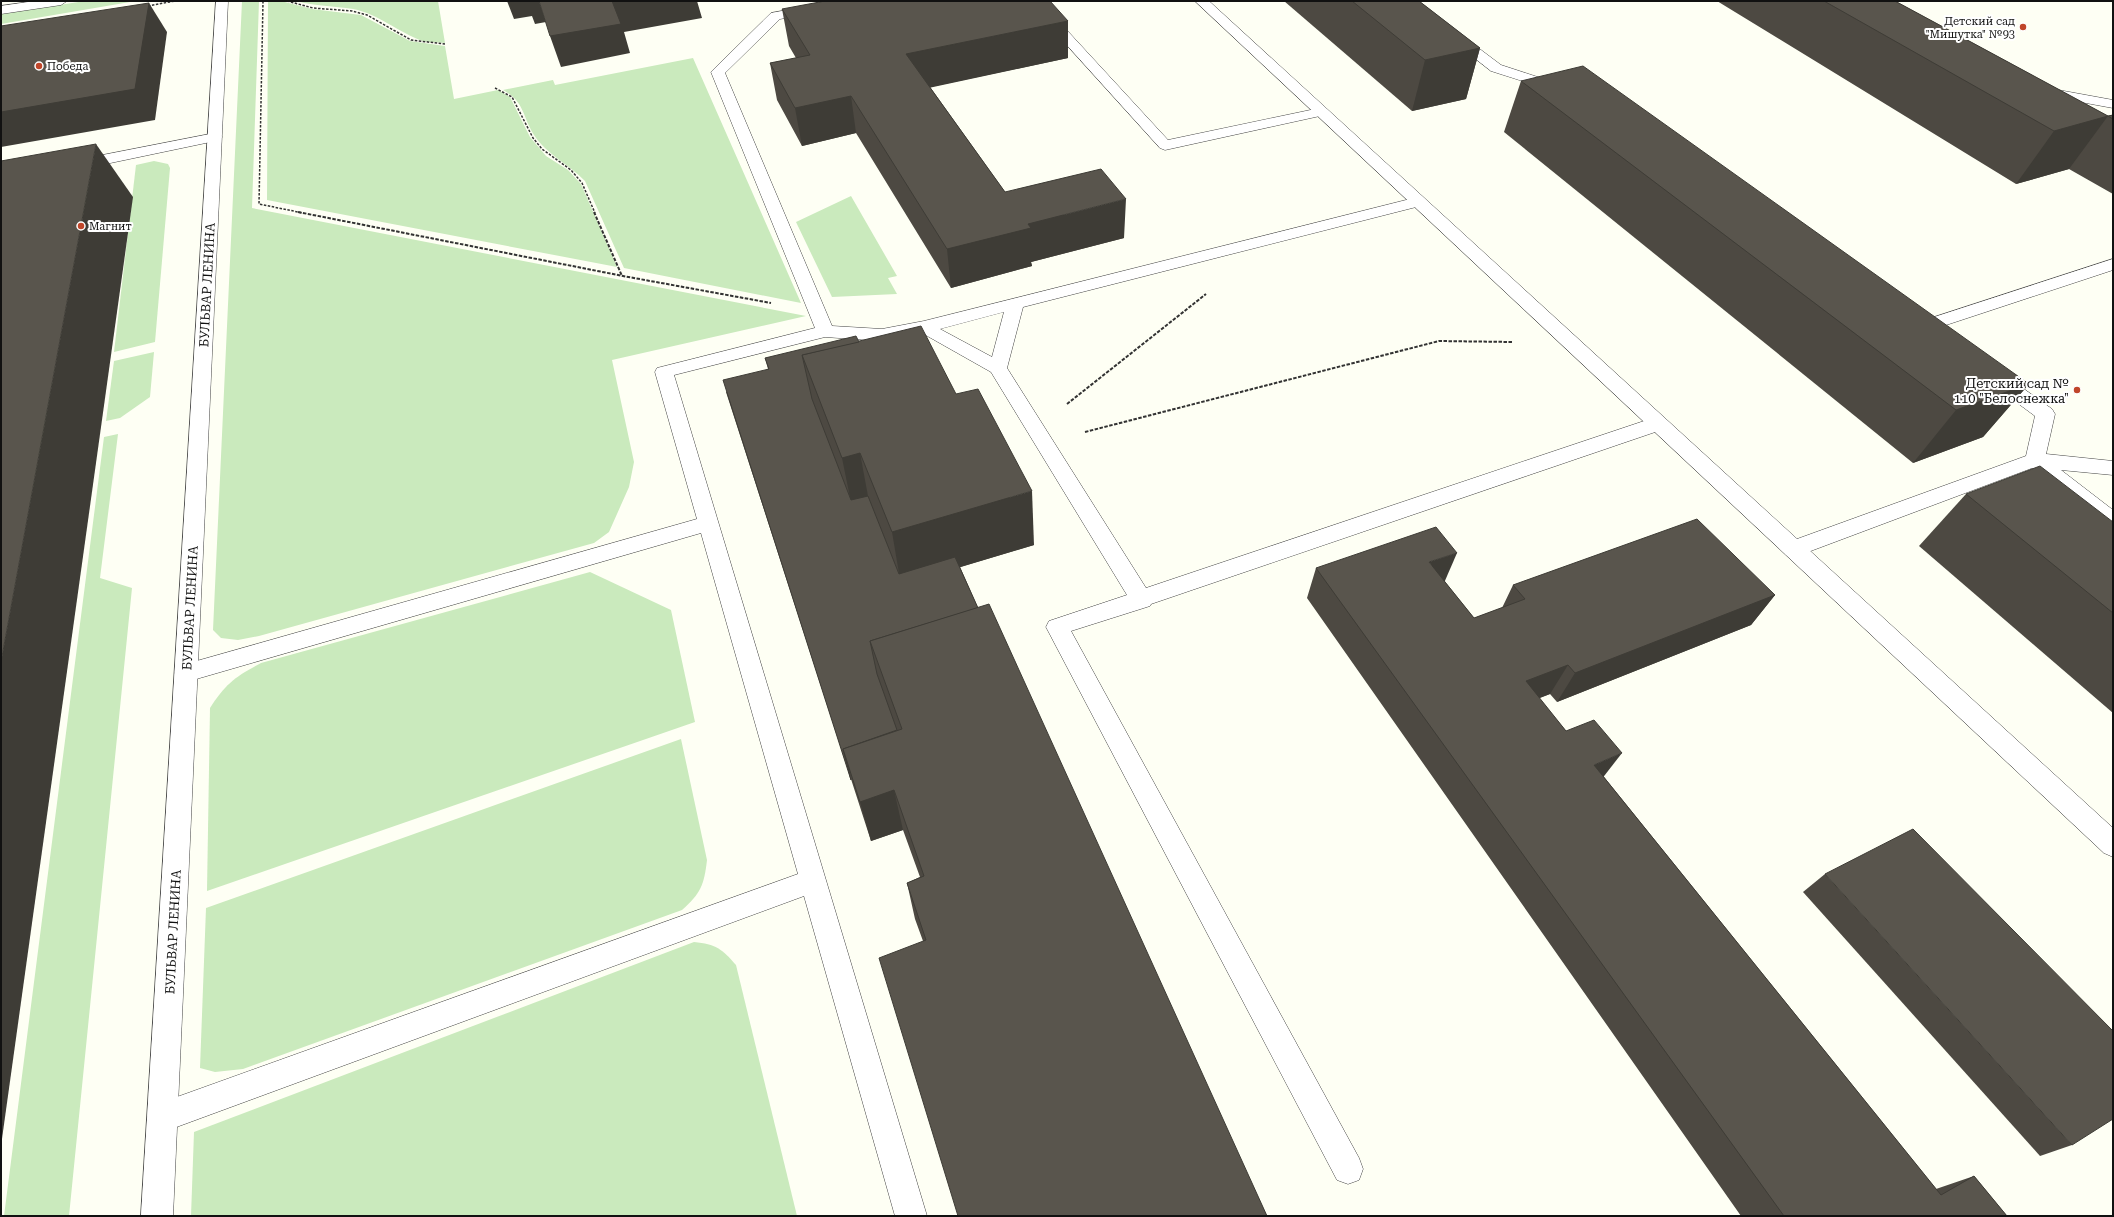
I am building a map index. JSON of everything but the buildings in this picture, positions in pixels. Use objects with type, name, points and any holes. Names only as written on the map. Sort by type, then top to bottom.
[{"type":"street","points":[[1,10],[61,1]]},
{"type":"street","name":"БУЛЬВАР ЛЕНИНА","points":[[157,1216],[222,1]]},
{"type":"street","points":[[825,331],[718,72],[776,16],[859,1]]},
{"type":"street","points":[[1033,1],[1165,145],[1320,112]]},
{"type":"street","points":[[1201,1],[2113,845]]},
{"type":"street","points":[[1408,1],[1496,68],[1576,94]]},
{"type":"street","points":[[2030,88],[2113,104]]},
{"type":"street","points":[[61,168],[215,137]]},
{"type":"street","points":[[911,1216],[664,372],[825,331],[882,335],[924,327],[1418,202]]},
{"type":"street","points":[[1944,340],[1918,321],[2113,264]]},
{"type":"street","points":[[998,368],[1015,304]]},
{"type":"street","points":[[924,327],[998,368],[1142,600]]},
{"type":"street","points":[[1982,368],[2045,414],[2035,460]]},
{"type":"street","points":[[1348,1169],[1057,627],[1142,600],[1657,424]]},
{"type":"street","points":[[1793,549],[2035,460],[2113,468]]},
{"type":"street","points":[[2035,460],[2113,521]]},
{"type":"street","points":[[186,673],[709,523]]},
{"type":"street","points":[[163,1117],[813,881]]},
{"type":"path","points":[[149,1],[149,5],[176,1]]},
{"type":"path","points":[[262,1],[259,204],[622,276],[817,311]]},
{"type":"path","points":[[287,1],[312,8],[352,11],[366,15],[411,40],[424,43],[445,44]]},
{"type":"path","points":[[495,88],[512,97],[533,138],[551,155],[571,170],[582,183],[622,276]]},
{"type":"path","points":[[1039,436],[1215,287],[1221,251]]},
{"type":"path","points":[[1039,436],[1439,341],[1572,344]]},
{"type":"green space","points":[[85,1],[136,1],[1,24],[1,14]]},
{"type":"green space","points":[[242,1],[259,1],[252,208],[806,316],[612,360],[634,462],[629,487],[609,532],[594,543],[259,636],[238,640],[221,638],[213,630]]},
{"type":"green space","points":[[268,1],[281,1],[312,9],[361,15],[410,41],[445,46],[454,99],[498,90],[510,97],[530,137],[546,156],[568,170],[581,184],[617,267],[267,200]]},
{"type":"green space","points":[[296,1],[438,1],[445,43],[428,42],[414,38],[362,11]]},
{"type":"green space","points":[[693,58],[801,303],[624,268],[585,181],[539,142],[515,99],[503,90],[553,80],[555,85]]},
{"type":"green space","points":[[154,161],[168,164],[170,168],[155,342],[114,352],[136,165]]},
{"type":"green space","points":[[851,196],[897,276],[888,278],[897,294],[832,297],[796,222]]},
{"type":"green space","points":[[154,352],[150,397],[120,418],[106,421],[114,361]]},
{"type":"green space","points":[[118,434],[100,578],[132,588],[69,1216],[4,1216],[104,437]]},
{"type":"green space","points":[[590,572],[671,610],[695,722],[207,891],[210,708],[232,681],[261,663]]},
{"type":"green space","points":[[681,739],[707,860],[703,882],[700,888],[694,899],[682,910],[243,1069],[215,1072],[200,1068],[206,908]]},
{"type":"green space","points":[[694,942],[708,944],[718,948],[736,965],[797,1216],[191,1216],[194,1132]]},
{"type":"place","name":"Детский сад \"Мишутка\" №93","points":[[2023,27]]},
{"type":"place","name":"Победа","points":[[39,66]]},
{"type":"place","name":"Магнит","points":[[81,226]]},
{"type":"place","name":"Детский сад № 110 \"Белоснежка\"","points":[[2077,390]]}]
